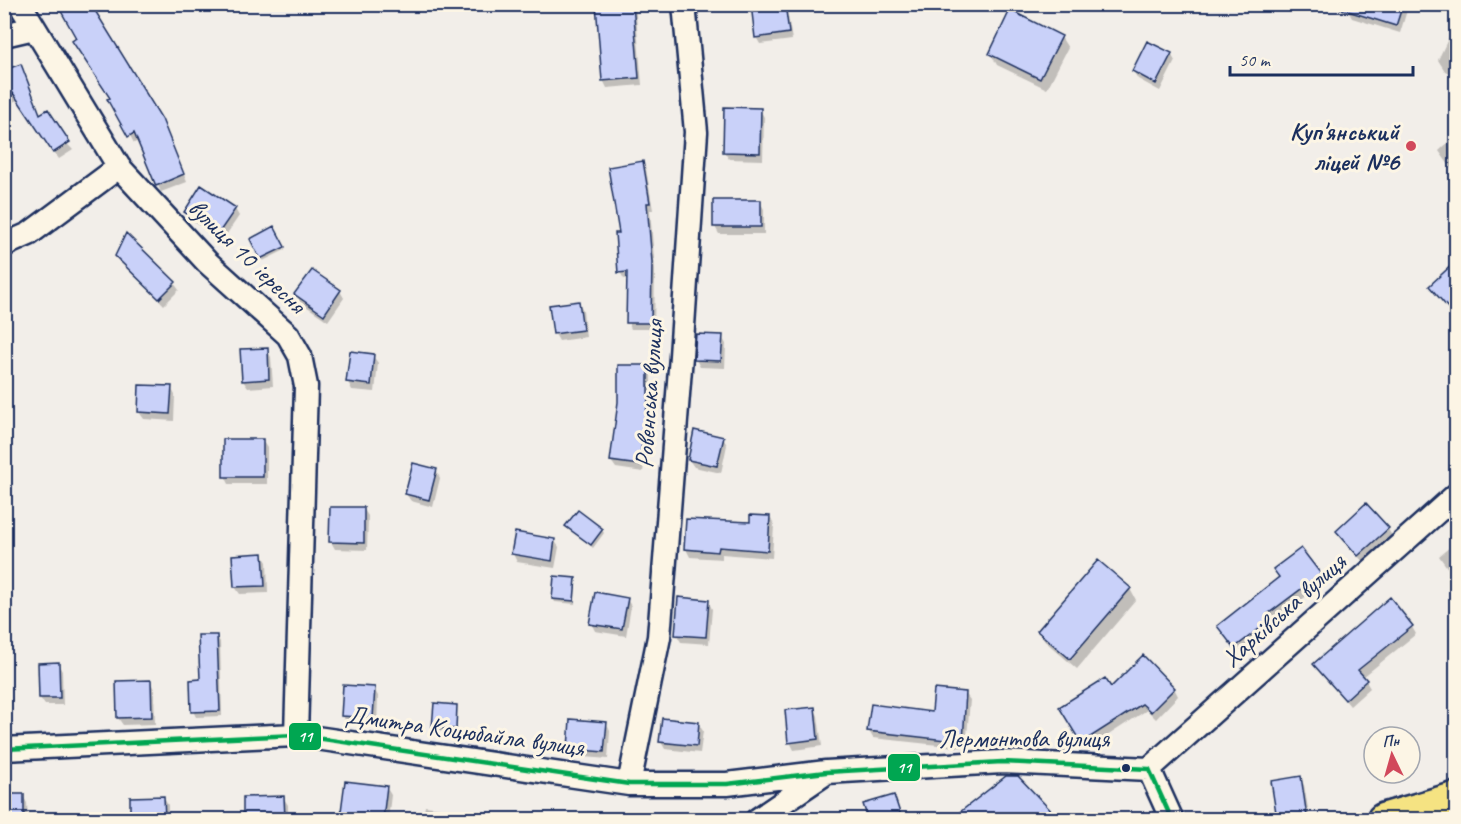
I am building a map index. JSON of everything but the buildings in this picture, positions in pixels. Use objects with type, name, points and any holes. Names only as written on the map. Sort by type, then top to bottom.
[{"type":"main road","points":[[1384,819],[1456,799]]},
{"type":"street","name":"вулиця 10 іересня","points":[[20,4],[119,167],[207,262],[288,334],[300,356],[306,386],[296,735]]},
{"type":"street","name":"Ровенська вулиця","points":[[629,784],[659,637],[681,356],[696,132],[684,4]]},
{"type":"street","points":[[4,35],[34,28]]},
{"type":"street","points":[[4,245],[29,234],[119,167]]},
{"type":"street","name":"Харківська вулиця","points":[[1149,769],[1456,495]]},
{"type":"street","name":"Дмитра Коцюбайла вулиця","points":[[4,749],[296,735],[629,784]]},
{"type":"street","name":"Лермонтова вулиця","points":[[629,784],[727,784],[826,772],[1002,762],[1149,769]]},
{"type":"street","points":[[1149,769],[1172,819]]},
{"type":"street","points":[[757,819],[826,772]]},
{"type":"transit line","name":"11","points":[[4,749],[296,735],[629,784],[727,784],[826,772],[1002,762],[1149,769],[1172,820]]},
{"type":"place","name":"Куп'янський ліцей №6","points":[[1411,146]]}]
